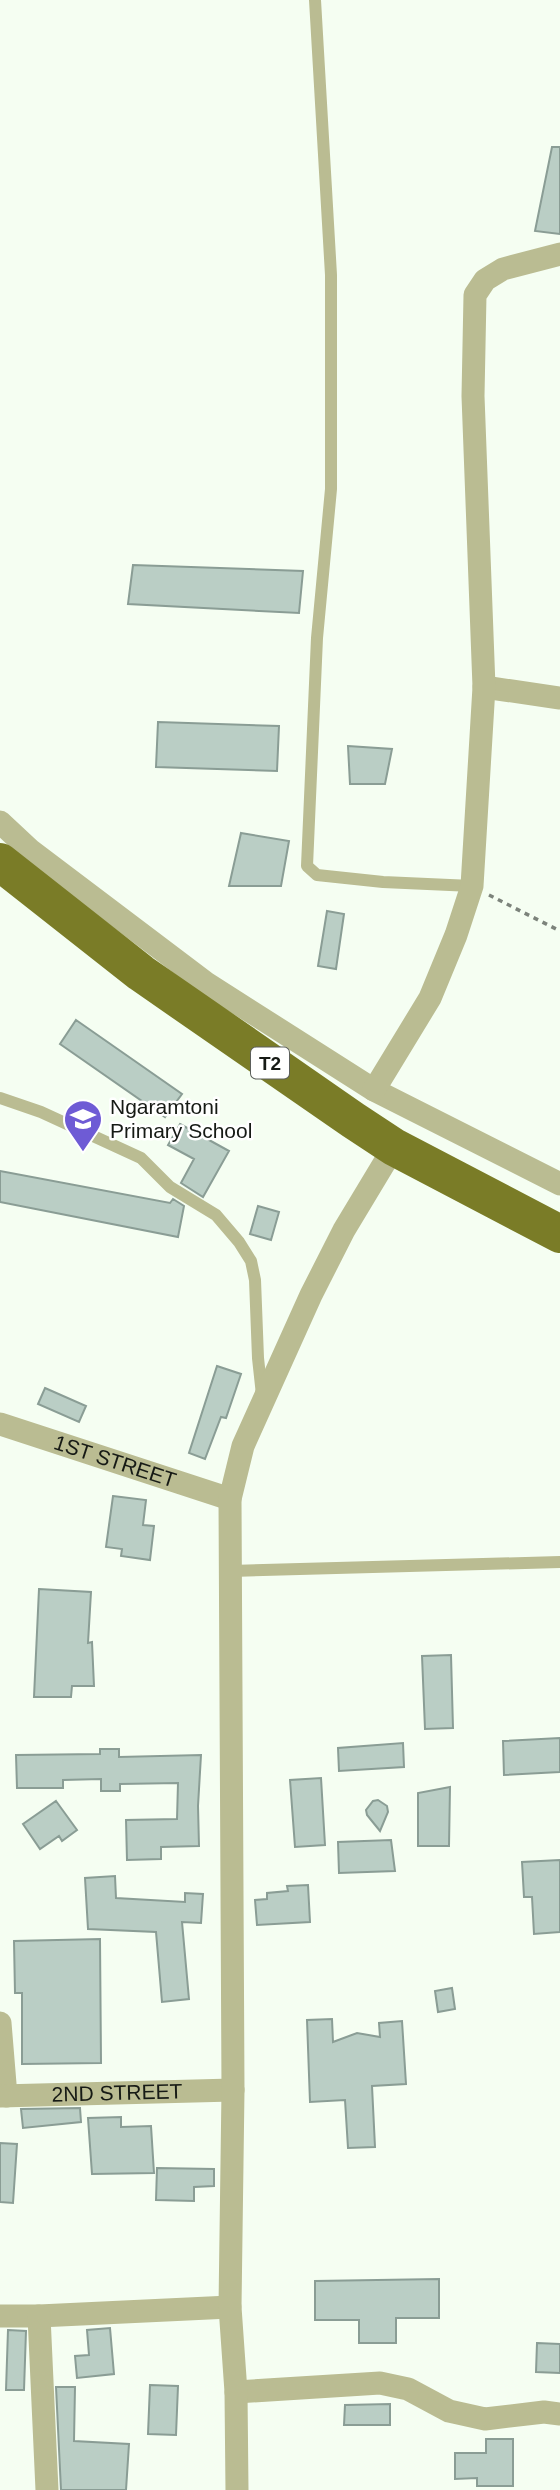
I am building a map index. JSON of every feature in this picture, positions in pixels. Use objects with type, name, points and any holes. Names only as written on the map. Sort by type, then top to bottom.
[{"type":"highway","name":"T2","points":[[0,862],[141,973],[394,1147],[560,1234]]},
{"type":"street","points":[[374,1090],[430,998],[456,935],[472,886],[484,687],[473,396],[475,295],[485,280],[503,269],[560,254]]},
{"type":"street","points":[[484,687],[560,698]]},
{"type":"street","points":[[0,822],[30,850],[206,983],[374,1090],[560,1184]]},
{"type":"street","points":[[237,2490],[236,2392],[230,2307],[233,2090],[230,1499],[243,1446],[263,1398],[344,1230],[394,1147]]},
{"type":"street","name":"1ST STREET","points":[[0,1424],[230,1499]]},
{"type":"street","points":[[0,2023],[3,2096]]},
{"type":"street","name":"2ND STREET","points":[[3,2096],[233,2090]]},
{"type":"street","points":[[0,2316],[230,2307]]},
{"type":"street","points":[[39,2316],[47,2490]]},
{"type":"street","points":[[236,2392],[380,2383],[408,2389],[449,2410],[477,2418],[544,2412],[560,2414]]},
{"type":"lane","points":[[315,0],[331,275],[331,489],[317,638],[307,866],[317,875],[383,882],[472,886]]},
{"type":"lane","points":[[0,1098],[41,1112],[141,1158],[170,1186],[216,1215],[251,1261],[255,1280],[258,1358],[263,1398]]},
{"type":"lane","points":[[231,1572],[423,1564],[560,1562]]},
{"type":"path","points":[[472,886],[560,931]]},
{"type":"building","points":[[552,147],[560,147],[560,234],[535,231]]},
{"type":"building","points":[[133,565],[303,571],[299,613],[128,604]]},
{"type":"building","points":[[158,722],[279,726],[277,771],[156,767]]},
{"type":"building","points":[[348,746],[392,749],[385,784],[350,784]]},
{"type":"building","points":[[241,833],[289,841],[281,886],[229,886]]},
{"type":"building","points":[[327,911],[344,914],[336,969],[318,966]]},
{"type":"building","points":[[76,1020],[182,1094],[165,1117],[60,1044]]},
{"type":"building","points":[[180,1124],[229,1151],[203,1197],[181,1183],[194,1159],[168,1145]]},
{"type":"building","points":[[0,1171],[170,1203],[173,1199],[184,1206],[178,1237],[0,1202]]},
{"type":"building","points":[[258,1206],[279,1212],[271,1240],[250,1234]]},
{"type":"building","points":[[217,1366],[241,1374],[226,1418],[221,1417],[205,1459],[189,1453]]},
{"type":"building","points":[[45,1388],[86,1406],[79,1422],[38,1404]]},
{"type":"building","points":[[113,1496],[146,1500],[143,1525],[154,1526],[150,1560],[121,1556],[122,1549],[106,1547]]},
{"type":"building","points":[[39,1589],[91,1592],[88,1643],[92,1642],[94,1686],[72,1686],[71,1697],[34,1697]]},
{"type":"building","points":[[451,1655],[453,1728],[425,1729],[422,1656]]},
{"type":"building","points":[[560,1738],[560,1772],[504,1775],[503,1741]]},
{"type":"building","points":[[403,1743],[404,1767],[339,1771],[338,1748]]},
{"type":"building","points":[[100,1749],[119,1749],[119,1757],[201,1755],[199,1846],[161,1847],[161,1859],[127,1860],[126,1820],[177,1819],[178,1783],[120,1784],[120,1791],[101,1791],[101,1779],[63,1780],[63,1788],[17,1788],[16,1755],[100,1754]]},
{"type":"building","points":[[321,1778],[325,1845],[295,1847],[290,1780]]},
{"type":"building","points":[[450,1787],[449,1846],[418,1846],[418,1793]]},
{"type":"building","points":[[378,1800],[387,1806],[388,1812],[380,1831],[366,1810],[373,1801]]},
{"type":"building","points":[[56,1801],[77,1830],[62,1841],[59,1836],[40,1849],[23,1824]]},
{"type":"building","points":[[391,1840],[395,1871],[339,1873],[338,1842]]},
{"type":"building","points":[[560,1860],[560,1932],[534,1934],[532,1897],[524,1897],[522,1862]]},
{"type":"building","points":[[115,1876],[116,1898],[185,1902],[185,1893],[203,1894],[201,1923],[182,1922],[189,1999],[162,2002],[156,1932],[88,1929],[85,1878]]},
{"type":"building","points":[[308,1885],[310,1922],[257,1925],[255,1900],[267,1899],[267,1893],[288,1891],[287,1886]]},
{"type":"building","points":[[100,1939],[101,2063],[22,2064],[22,1993],[15,1993],[14,1941]]},
{"type":"building","points":[[452,1988],[455,2009],[438,2012],[435,1991]]},
{"type":"building","points":[[332,2019],[333,2042],[357,2033],[380,2037],[379,2023],[402,2021],[406,2084],[372,2086],[375,2147],[348,2148],[345,2100],[310,2102],[307,2020]]},
{"type":"building","points":[[80,2108],[81,2122],[23,2128],[21,2109]]},
{"type":"building","points":[[121,2117],[121,2127],[151,2126],[154,2173],[92,2174],[88,2118]]},
{"type":"building","points":[[0,2143],[17,2144],[13,2203],[0,2202]]},
{"type":"building","points":[[157,2168],[214,2169],[214,2186],[194,2187],[194,2201],[156,2200]]},
{"type":"building","points":[[439,2279],[439,2318],[396,2318],[396,2343],[359,2343],[359,2320],[315,2320],[315,2281]]},
{"type":"building","points":[[110,2328],[114,2374],[77,2378],[75,2356],[89,2355],[87,2330]]},
{"type":"building","points":[[8,2330],[26,2331],[24,2390],[6,2390]]},
{"type":"building","points":[[537,2343],[560,2344],[560,2373],[536,2372]]},
{"type":"building","points":[[150,2385],[178,2386],[176,2435],[148,2434]]},
{"type":"building","points":[[56,2387],[75,2387],[74,2441],[129,2444],[126,2490],[61,2490]]},
{"type":"building","points":[[390,2404],[390,2425],[344,2425],[345,2405]]},
{"type":"building","points":[[486,2439],[513,2439],[513,2486],[477,2486],[477,2478],[455,2479],[455,2453],[486,2453]]},
{"type":"place","name":"Ngaramtoni Primary School","points":[[83,1153]]}]
